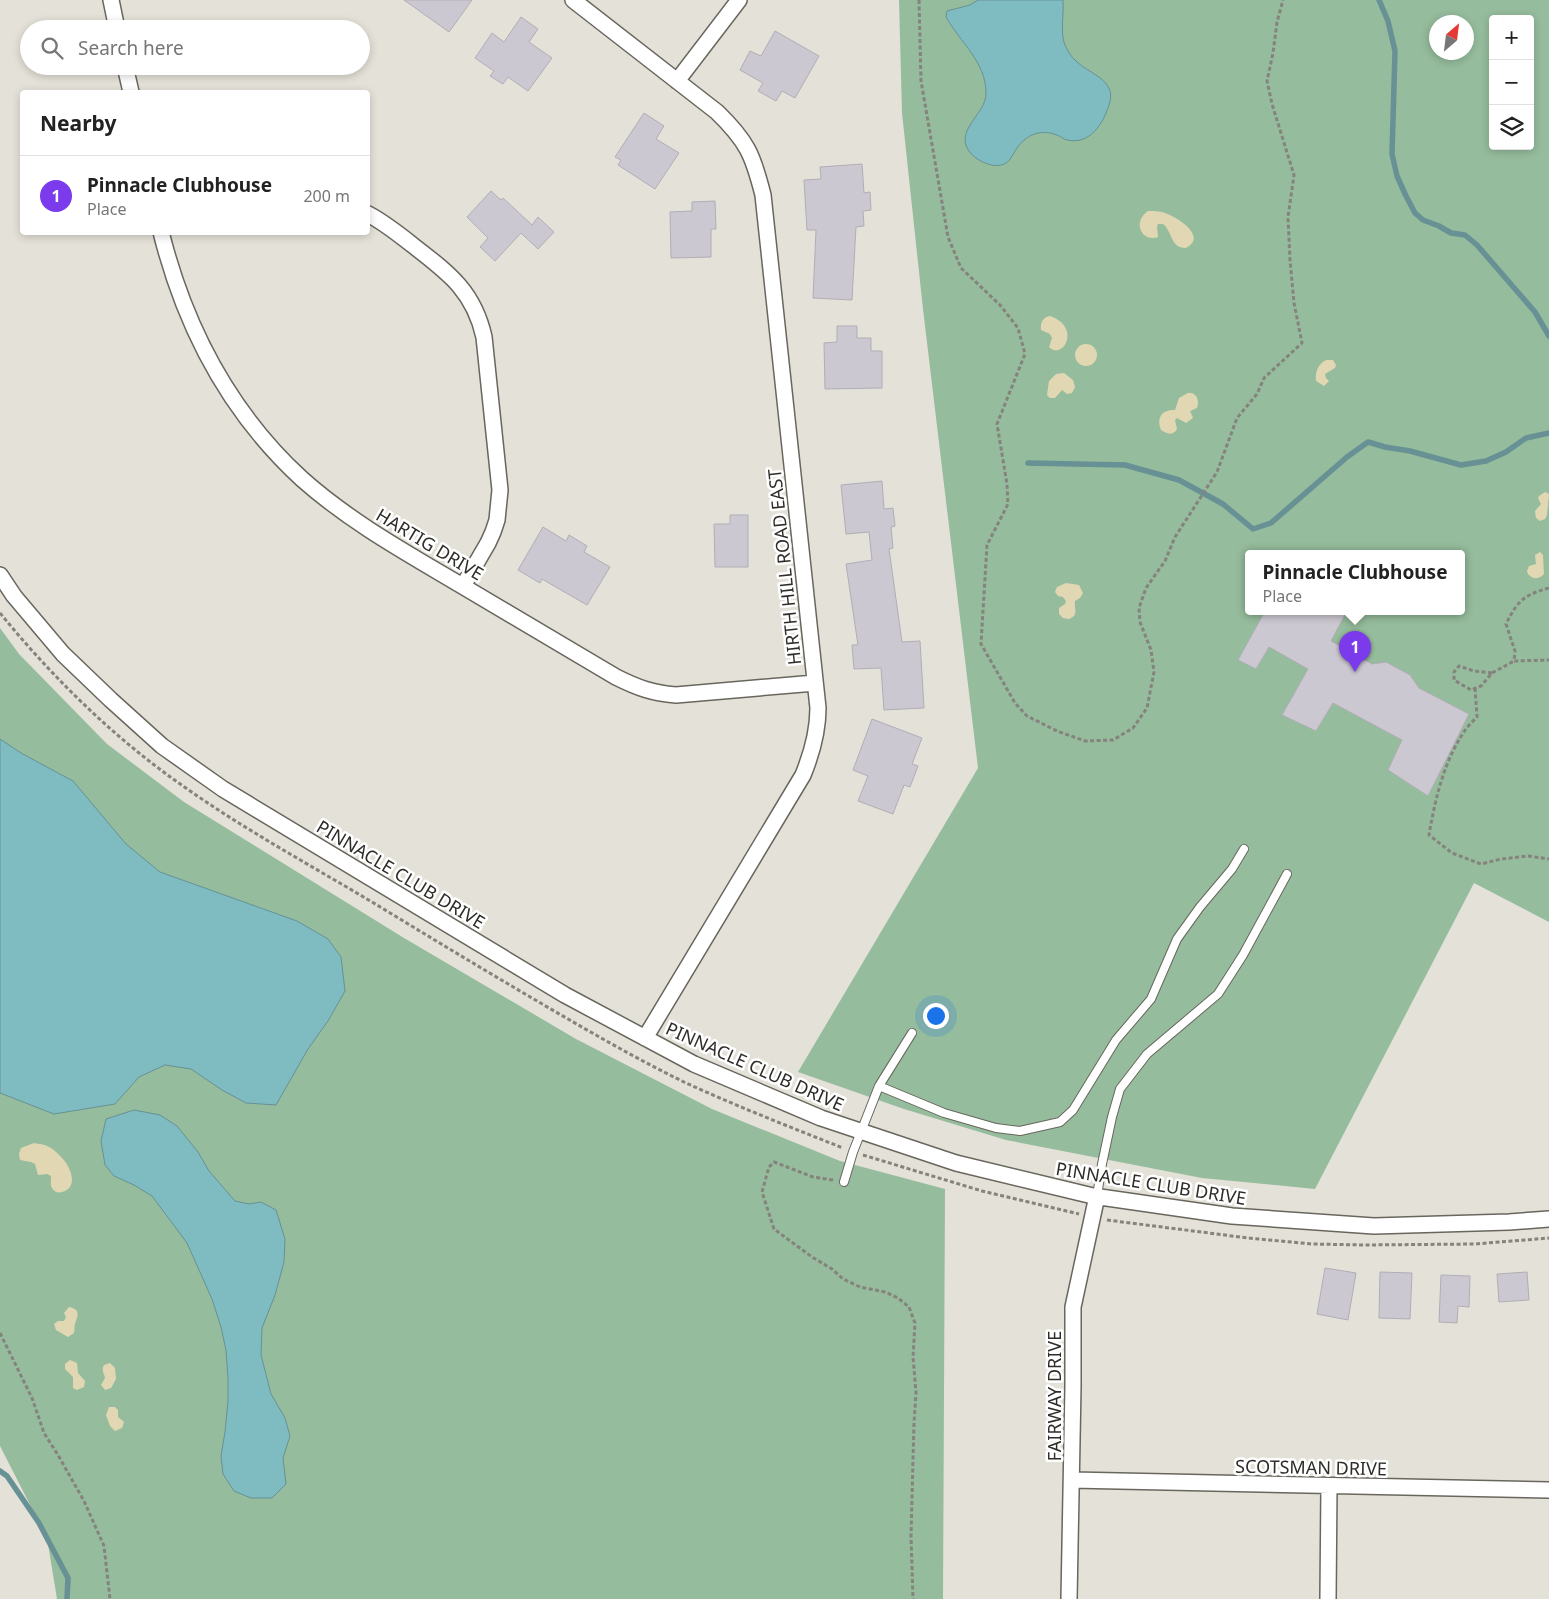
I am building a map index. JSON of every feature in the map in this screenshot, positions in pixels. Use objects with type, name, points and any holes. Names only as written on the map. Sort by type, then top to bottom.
[{"type":"street","points":[[111,0],[115,20]]},
{"type":"street","name":"HIRTH HILL ROAD EAST","points":[[573,0],[591,6],[600,21],[717,112],[743,140],[751,155],[762,195],[818,724],[815,742],[803,776],[645,1038]]},
{"type":"street","points":[[676,81],[739,0]]},
{"type":"street","points":[[127,75],[131,90]]},
{"type":"street","points":[[370,215],[382,221],[451,276],[469,298],[481,323],[500,490],[493,532],[463,586]]},
{"type":"street","name":"HARTIG DRIVE","points":[[162,235],[170,268],[181,299],[202,347],[222,382],[242,411],[273,450],[302,479],[377,535],[637,688],[676,695],[815,683]]},
{"type":"street","name":"PINNACLE CLUB DRIVE","points":[[0,575],[14,596],[63,654],[162,746],[223,789],[565,994],[694,1064],[821,1118],[956,1163],[1098,1196],[1232,1216],[1374,1226],[1509,1222],[1549,1218]]},
{"type":"street","name":"FAIRWAY DRIVE","points":[[1069,1599],[1074,1386],[1073,1308],[1098,1196]]},
{"type":"street","name":"SCOTSMAN DRIVE","points":[[1072,1480],[1549,1490]]},
{"type":"street","points":[[1328,1599],[1330,1486]]},
{"type":"lane","points":[[880,1086],[944,1113],[996,1128],[1020,1131],[1060,1122],[1073,1110],[1116,1040],[1151,999],[1177,939],[1232,868],[1244,849]]},
{"type":"lane","points":[[1098,1196],[1102,1164],[1120,1089],[1147,1054],[1218,994],[1243,955],[1288,874]]},
{"type":"lane","points":[[844,1182],[853,1152],[880,1086],[912,1033]]},
{"type":"path","points":[[919,0],[921,80],[948,237],[962,268],[1000,305],[1018,328],[1025,354],[997,424],[1007,484],[1008,504],[987,545],[981,644],[1015,703],[1027,716],[1057,731],[1085,741],[1112,740],[1132,728],[1147,708],[1154,672],[1151,650],[1140,622],[1139,608],[1146,588],[1165,561],[1175,537],[1217,472],[1237,418],[1257,394],[1264,378],[1302,343],[1294,303],[1290,260],[1288,217],[1294,175],[1272,104],[1267,81],[1273,53],[1276,22],[1283,0]]},
{"type":"path","points":[[1514,661],[1514,651],[1506,624],[1518,602],[1532,593],[1549,588]]},
{"type":"path","points":[[0,613],[70,691],[125,741],[182,786],[232,818],[446,948],[604,1040],[682,1081],[853,1152],[982,1191],[1093,1217],[1185,1231],[1312,1244],[1465,1244],[1549,1238]]},
{"type":"path","points":[[1492,673],[1474,671],[1459,666],[1454,672],[1454,680],[1471,690],[1481,686],[1492,673],[1514,661],[1549,660]]},
{"type":"path","points":[[1476,688],[1477,717],[1462,734],[1446,767],[1436,800],[1429,835],[1452,853],[1481,864],[1501,858],[1528,856],[1549,859]]},
{"type":"path","points":[[844,1182],[813,1177],[774,1162],[769,1167],[762,1192],[774,1229],[843,1278],[860,1287],[885,1292],[898,1298],[909,1307],[915,1323],[913,1357],[916,1393],[911,1536],[913,1599]]},
{"type":"path","points":[[0,1334],[32,1398],[44,1433],[84,1501],[104,1546],[110,1599]]},
{"type":"green space","points":[[899,0],[1549,0],[1549,922],[1474,883],[1315,1189],[1202,1178],[1006,1140],[904,1109],[798,1072],[978,768],[923,309],[902,113]]},
{"type":"green space","points":[[0,628],[19,654],[107,744],[184,802],[404,938],[576,1039],[712,1109],[840,1161],[945,1189],[943,1599],[57,1599],[47,1538],[0,1446]]},
{"type":"sand","points":[[1148,211],[1165,213],[1183,223],[1192,233],[1194,238],[1192,243],[1186,248],[1177,245],[1163,224],[1158,224],[1158,237],[1153,238],[1144,235],[1141,231],[1140,221]]},
{"type":"sand","points":[[1050,316],[1060,321],[1065,327],[1067,341],[1060,350],[1054,350],[1049,347],[1052,338],[1050,334],[1041,330],[1042,321]]},
{"type":"sand","points":[[1086,344],[1094,347],[1097,355],[1094,363],[1086,366],[1078,363],[1075,355],[1078,347]]},
{"type":"sand","points":[[1326,360],[1333,360],[1336,365],[1335,368],[1325,374],[1329,381],[1324,386],[1316,381],[1316,374],[1319,366]]},
{"type":"sand","points":[[1064,373],[1073,380],[1075,387],[1072,393],[1067,394],[1062,390],[1055,398],[1050,398],[1047,395],[1049,381],[1056,374]]},
{"type":"sand","points":[[1188,393],[1194,394],[1198,399],[1197,408],[1190,411],[1193,418],[1186,423],[1177,418],[1175,420],[1177,429],[1172,433],[1161,430],[1159,422],[1161,415],[1167,411],[1175,410],[1179,398]]},
{"type":"sand","points":[[1545,492],[1549,494],[1547,515],[1545,519],[1540,521],[1536,518],[1535,511],[1541,504],[1539,496]]},
{"type":"sand","points":[[1540,552],[1543,555],[1544,574],[1534,578],[1527,571],[1529,566],[1536,564],[1535,555]]},
{"type":"sand","points":[[1066,583],[1079,585],[1083,593],[1075,601],[1075,614],[1069,619],[1063,618],[1059,614],[1059,608],[1066,601],[1055,592],[1057,587]]},
{"type":"sand","points":[[34,1143],[49,1147],[66,1163],[72,1180],[67,1190],[56,1192],[51,1185],[51,1176],[47,1174],[38,1175],[35,1164],[20,1160],[21,1148]]},
{"type":"sand","points":[[69,1307],[76,1310],[78,1314],[74,1333],[68,1337],[56,1330],[54,1324],[58,1321],[64,1321],[66,1317],[64,1313]]},
{"type":"sand","points":[[70,1360],[77,1363],[78,1373],[85,1381],[84,1387],[77,1390],[73,1388],[73,1377],[65,1369],[65,1364]]},
{"type":"sand","points":[[110,1363],[115,1368],[116,1379],[111,1388],[105,1390],[101,1385],[105,1378],[103,1369],[104,1365]]},
{"type":"sand","points":[[109,1407],[115,1407],[118,1410],[118,1417],[124,1422],[122,1428],[115,1431],[110,1426],[106,1415]]},
{"type":"water","points":[[978,0],[1063,0],[1063,36],[1067,49],[1071,56],[1082,66],[1101,78],[1109,89],[1111,96],[1103,119],[1094,132],[1075,141],[1067,140],[1051,133],[1035,134],[1025,139],[1009,160],[1002,165],[991,165],[972,155],[965,143],[965,136],[985,100],[985,82],[977,62],[946,17],[947,11],[970,5]]},
{"type":"water","points":[[0,739],[21,753],[73,781],[126,844],[160,872],[297,921],[328,939],[341,957],[345,991],[328,1021],[308,1049],[276,1105],[246,1103],[222,1090],[191,1069],[165,1065],[139,1077],[115,1104],[54,1114],[0,1093]]},
{"type":"water","points":[[134,1110],[160,1115],[177,1126],[198,1152],[209,1171],[235,1201],[249,1204],[261,1202],[276,1210],[285,1239],[284,1262],[275,1295],[262,1328],[261,1355],[271,1394],[285,1418],[290,1436],[283,1458],[286,1484],[272,1498],[251,1498],[234,1491],[223,1474],[221,1456],[228,1401],[226,1350],[212,1299],[187,1243],[152,1196],[114,1176],[105,1165],[101,1141],[106,1119]]},
{"type":"building","points":[[404,0],[472,0],[449,32]]},
{"type":"building","points":[[521,17],[538,29],[529,42],[552,58],[528,91],[508,77],[503,84],[490,76],[494,71],[475,58],[492,33],[504,42]]},
{"type":"building","points":[[775,31],[819,56],[795,98],[782,91],[776,101],[758,91],[763,83],[740,70],[750,51],[761,56]]},
{"type":"building","points":[[644,113],[664,126],[656,139],[679,153],[655,189],[618,165],[621,160],[615,157]]},
{"type":"building","points":[[862,164],[864,193],[870,192],[871,210],[863,211],[864,226],[856,227],[852,300],[813,298],[816,230],[807,230],[804,180],[821,179],[820,167]]},
{"type":"building","points":[[491,191],[501,200],[503,198],[532,225],[538,217],[554,232],[538,249],[521,233],[495,261],[480,247],[488,238],[467,217]]},
{"type":"building","points":[[715,201],[716,229],[711,229],[711,257],[671,258],[670,212],[692,211],[692,202]]},
{"type":"building","points":[[837,326],[857,326],[857,338],[871,338],[871,351],[882,351],[882,388],[825,389],[824,343],[837,342]]},
{"type":"building","points":[[882,481],[884,509],[893,508],[895,526],[891,527],[893,548],[889,549],[902,642],[920,641],[924,708],[884,710],[881,668],[854,669],[852,645],[858,645],[846,564],[872,560],[869,532],[846,534],[841,485]]},
{"type":"building","points":[[730,515],[748,515],[748,567],[715,567],[714,524],[730,524]]},
{"type":"building","points":[[543,527],[566,541],[569,535],[587,546],[584,552],[610,567],[587,605],[542,579],[540,583],[518,570]]},
{"type":"building","points":[[1263,615],[1345,615],[1331,641],[1372,664],[1386,662],[1410,675],[1419,688],[1469,714],[1428,796],[1388,770],[1402,740],[1333,703],[1316,731],[1282,715],[1308,669],[1269,647],[1256,669],[1238,660]]},
{"type":"building","points":[[872,719],[922,738],[912,764],[918,766],[910,787],[904,785],[893,814],[858,801],[868,776],[853,770]]},
{"type":"building","points":[[1325,1268],[1356,1273],[1348,1320],[1317,1314]]},
{"type":"building","points":[[1380,1272],[1412,1273],[1410,1319],[1379,1318]]},
{"type":"building","points":[[1527,1272],[1529,1300],[1499,1302],[1497,1274]]},
{"type":"building","points":[[1441,1275],[1470,1276],[1469,1307],[1458,1306],[1457,1323],[1439,1322]]},
{"type":"waterway","points":[[1379,0],[1388,21],[1395,51],[1392,154],[1397,176],[1406,196],[1415,213],[1423,220],[1451,233],[1465,235],[1477,245],[1535,312],[1549,336]]},
{"type":"waterway","points":[[1028,463],[1125,465],[1179,480],[1223,504],[1253,529],[1271,523],[1347,457],[1368,442],[1461,465],[1486,461],[1506,452],[1526,438],[1549,433]]},
{"type":"waterway","points":[[0,1471],[7,1476],[39,1523],[68,1578],[67,1599]]},
{"type":"place","name":"Pinnacle Clubhouse","points":[[1355,672]]}]
